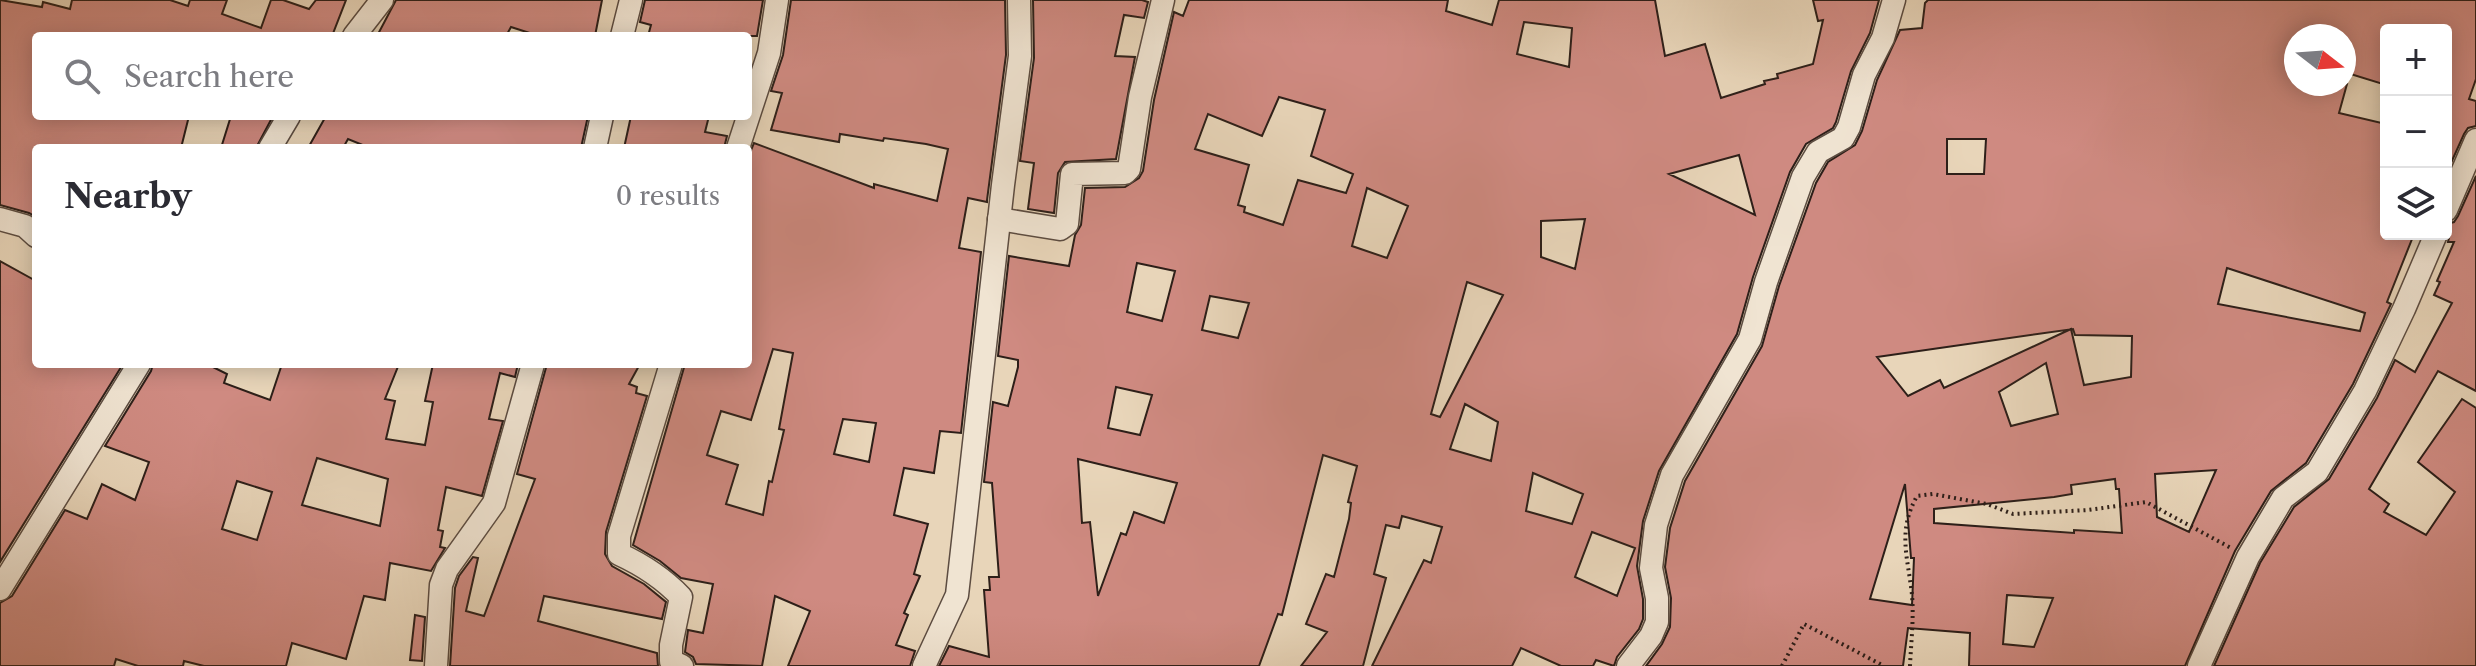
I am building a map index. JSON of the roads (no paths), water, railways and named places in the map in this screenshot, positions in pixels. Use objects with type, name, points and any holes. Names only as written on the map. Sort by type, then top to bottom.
[{"type":"street","points":[[357,32],[382,0]]},
{"type":"street","points":[[623,32],[631,0]]},
{"type":"street","points":[[752,105],[769,53],[777,0]]},
{"type":"street","points":[[924,666],[957,595],[1020,56],[1019,0]]},
{"type":"street","points":[[999,219],[1060,229],[1067,224],[1072,174],[1125,173],[1129,169],[1140,97],[1163,0]]},
{"type":"street","points":[[1628,666],[1651,636],[1657,622],[1657,598],[1651,568],[1656,525],[1672,475],[1750,339],[1766,282],[1803,177],[1818,152],[1843,138],[1849,127],[1864,75],[1883,38],[1894,0]]},
{"type":"street","points":[[272,144],[287,120]]},
{"type":"street","points":[[596,144],[601,120]]},
{"type":"street","points":[[739,144],[747,120]]},
{"type":"street","points":[[2452,196],[2476,140]]},
{"type":"street","points":[[0,219],[25,226],[32,232]]},
{"type":"street","points":[[2199,666],[2248,557],[2283,498],[2317,472],[2365,391],[2433,240]]},
{"type":"street","points":[[0,589],[136,368]]},
{"type":"street","points":[[436,666],[441,585],[447,569],[494,503],[532,368]]},
{"type":"street","points":[[670,368],[619,536],[619,554],[638,562],[669,584],[681,597],[671,645],[671,661],[682,666]]}]
